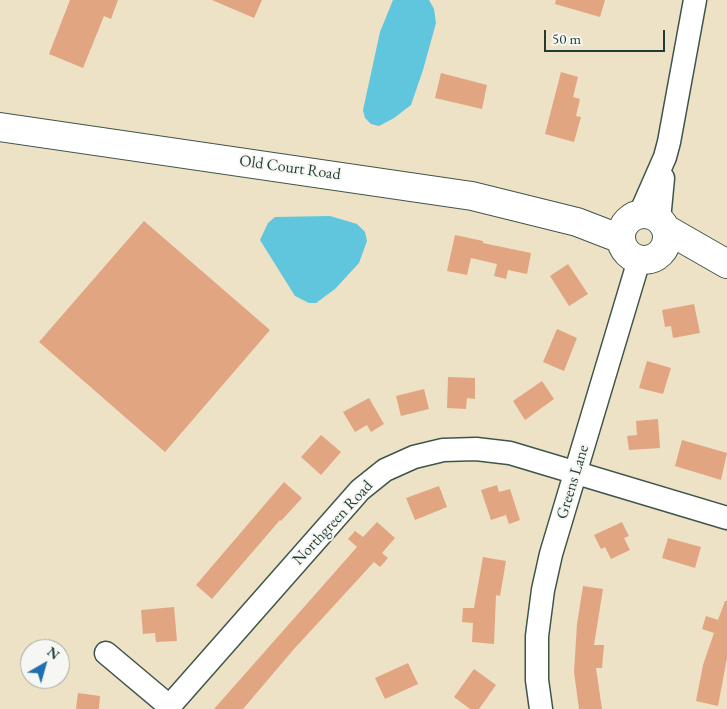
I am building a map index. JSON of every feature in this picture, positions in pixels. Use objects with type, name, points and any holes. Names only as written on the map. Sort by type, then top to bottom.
[{"type":"main road","name":"Old Court Road","points":[[0,127],[472,196],[577,222],[646,228],[727,264]]},
{"type":"main road","points":[[639,260],[626,252],[646,228]]},
{"type":"street","points":[[646,228],[665,158],[695,0]]},
{"type":"street","name":"Greens Lane","points":[[540,709],[537,680],[537,636],[543,590],[551,554],[639,260]]},
{"type":"street","name":"Northgreen Road","points":[[168,708],[360,490],[385,470],[414,457],[443,450],[476,448],[510,453],[727,518]]},
{"type":"street","points":[[106,653],[168,708]]},
{"type":"water","points":[[393,0],[429,0],[434,9],[436,23],[411,105],[394,118],[379,126],[371,124],[365,118],[363,110],[380,32]]},
{"type":"water","points":[[330,216],[357,224],[365,232],[367,241],[359,263],[335,289],[316,303],[309,303],[295,296],[260,240],[268,223],[275,217]]},
{"type":"building","points":[[70,0],[118,0],[111,19],[104,16],[83,68],[49,54]]},
{"type":"building","points":[[212,0],[262,0],[254,18]]},
{"type":"building","points":[[556,0],[605,0],[600,17],[555,4]]},
{"type":"building","points":[[561,72],[578,77],[573,97],[580,99],[576,116],[581,117],[574,142],[545,134]]},
{"type":"building","points":[[441,73],[487,85],[482,109],[435,98]]},
{"type":"building","points":[[144,221],[270,330],[165,452],[39,342]]},
{"type":"building","points":[[455,235],[531,253],[527,274],[508,270],[506,279],[494,276],[497,264],[471,258],[467,275],[447,271]]},
{"type":"building","points":[[568,264],[588,294],[569,306],[550,276]]},
{"type":"building","points":[[694,304],[700,333],[673,338],[671,326],[665,327],[662,310]]},
{"type":"building","points":[[557,329],[577,338],[564,371],[543,362]]},
{"type":"building","points":[[647,361],[671,368],[663,394],[639,388]]},
{"type":"building","points":[[448,377],[475,378],[475,399],[467,398],[466,409],[447,408]]},
{"type":"building","points":[[542,381],[554,399],[525,420],[513,401]]},
{"type":"building","points":[[424,389],[429,409],[401,416],[396,396]]},
{"type":"building","points":[[369,398],[384,424],[371,432],[367,425],[355,432],[343,412]]},
{"type":"building","points":[[658,419],[660,448],[629,450],[627,436],[637,435],[636,421]]},
{"type":"building","points":[[321,435],[341,452],[321,475],[301,457]]},
{"type":"building","points":[[682,440],[727,453],[721,480],[675,466]]},
{"type":"building","points":[[284,482],[302,498],[280,520],[212,599],[196,585]]},
{"type":"building","points":[[497,485],[499,492],[510,489],[520,520],[509,524],[506,515],[491,520],[481,490]]},
{"type":"building","points":[[439,486],[447,507],[415,520],[406,498]]},
{"type":"building","points":[[377,522],[395,538],[382,553],[388,558],[380,567],[374,562],[294,649],[243,709],[214,709],[357,547],[348,539],[355,531],[363,537]]},
{"type":"building","points":[[622,522],[629,536],[624,538],[630,550],[611,559],[605,547],[601,549],[594,535]]},
{"type":"building","points":[[668,538],[701,547],[695,568],[662,558]]},
{"type":"building","points":[[483,557],[506,561],[500,596],[496,595],[494,644],[472,642],[473,623],[462,622],[463,608],[474,608]]},
{"type":"building","points":[[583,586],[603,589],[594,645],[604,645],[602,668],[596,668],[602,709],[579,709],[574,672],[577,624]]},
{"type":"building","points":[[725,601],[727,601],[727,658],[718,706],[696,701],[703,665],[714,633],[702,629],[706,616],[718,620]]},
{"type":"building","points":[[174,607],[177,641],[156,642],[155,633],[143,634],[141,610]]},
{"type":"building","points":[[408,663],[418,684],[385,699],[375,678]]},
{"type":"building","points":[[474,669],[496,685],[479,709],[470,709],[454,697]]},
{"type":"building","points":[[78,693],[100,696],[99,709],[76,709]]}]
